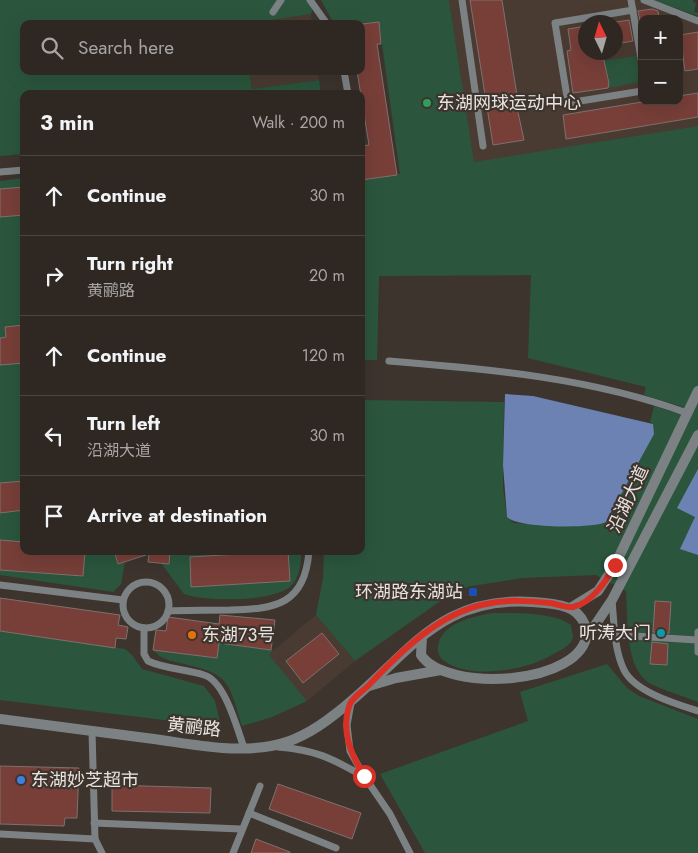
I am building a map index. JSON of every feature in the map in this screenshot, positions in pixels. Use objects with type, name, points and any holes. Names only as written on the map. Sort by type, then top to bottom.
[{"type":"street","name":"沿湖大道","points":[[572,608],[598,591],[615,565],[698,391]]},
{"type":"street","points":[[367,687],[396,678],[441,670],[489,678],[533,676],[573,658],[582,648],[587,637],[612,600],[698,435]]},
{"type":"street","name":"黄鹂路","points":[[0,719],[184,744],[244,748],[271,746],[308,733],[351,702],[386,667],[422,637],[459,612],[484,604],[520,601],[572,608]]},
{"type":"street","points":[[572,608],[582,617],[587,637]]},
{"type":"street","points":[[422,637],[420,650],[422,657],[441,670]]},
{"type":"lane","points":[[273,12],[281,0]]},
{"type":"lane","points":[[310,0],[324,20]]},
{"type":"lane","points":[[462,0],[483,146]]},
{"type":"lane","points":[[631,0],[641,60]]},
{"type":"lane","points":[[644,0],[698,21]]},
{"type":"lane","points":[[633,10],[556,23],[568,103],[638,92]]},
{"type":"lane","points":[[345,75],[347,90]]},
{"type":"lane","points":[[0,172],[20,170]]},
{"type":"lane","points":[[389,362],[499,370],[532,375],[660,403],[687,413]]},
{"type":"lane","points":[[168,611],[260,610],[278,605],[302,583],[307,570],[309,555]]},
{"type":"lane","points":[[151,583],[158,586],[167,596],[168,611],[159,623],[144,628],[137,626],[125,616],[123,600],[136,584],[151,583]]},
{"type":"lane","points":[[0,585],[123,600]]},
{"type":"lane","points":[[612,600],[620,659],[627,674],[652,694],[698,711]]},
{"type":"lane","points":[[144,628],[144,654],[148,661],[204,675],[214,680],[221,690],[244,748]]},
{"type":"lane","points":[[698,632],[698,652]]},
{"type":"lane","points":[[616,635],[697,640]]},
{"type":"lane","points":[[351,702],[347,725],[348,745],[364,776],[390,814],[410,853]]},
{"type":"lane","points":[[92,731],[95,839],[102,853]]},
{"type":"lane","points":[[271,746],[315,752],[339,762],[364,776]]},
{"type":"lane","points":[[233,853],[241,829],[260,786]]},
{"type":"lane","points":[[249,813],[336,848]]},
{"type":"lane","points":[[94,823],[241,829]]},
{"type":"lane","points":[[0,834],[95,839]]},
{"type":"shaded area","points":[[449,0],[637,0],[675,15],[638,15],[638,105],[683,105],[683,18],[698,24],[698,126],[474,163]]},
{"type":"shaded area","points":[[311,14],[312,20],[266,20]]},
{"type":"shaded area","points":[[250,75],[318,75],[319,80],[252,89]]},
{"type":"shaded area","points":[[316,615],[355,661],[307,701],[268,655]]},
{"type":"green space","points":[[0,0],[315,0],[311,14],[270,20],[20,20],[20,75],[250,75],[252,89],[319,80],[320,90],[20,90],[20,154],[0,156]]},
{"type":"green space","points":[[321,0],[449,0],[474,162],[698,126],[698,702],[651,684],[642,677],[636,667],[629,642],[626,591],[596,575],[522,578],[472,586],[456,591],[355,661],[316,615],[323,578],[324,555],[365,555],[365,400],[504,402],[503,487],[507,517],[514,523],[584,526],[653,424],[650,422],[654,406],[680,414],[683,407],[644,395],[646,387],[528,358],[531,275],[379,276],[377,360],[365,360],[365,179],[400,174],[379,22],[332,20]]},
{"type":"green space","points":[[653,0],[693,0],[696,3],[694,12],[698,13],[698,16]]},
{"type":"green space","points":[[636,56],[638,82],[608,88],[609,77],[603,61],[623,60],[623,58]]},
{"type":"green space","points":[[20,178],[20,555],[115,555],[118,564],[125,562],[121,584],[113,592],[0,575],[0,181]]},
{"type":"green space","points":[[170,555],[301,555],[298,575],[290,587],[268,596],[254,598],[222,599],[194,597],[184,594],[161,563],[169,564]]},
{"type":"green space","points":[[493,613],[534,614],[555,618],[571,625],[573,638],[566,647],[550,656],[526,666],[511,669],[496,671],[467,670],[454,666],[440,657],[438,649],[440,639],[451,626],[477,616]]},
{"type":"green space","points":[[0,631],[125,649],[142,669],[204,686],[215,701],[221,727],[0,700]]},
{"type":"green space","points":[[219,643],[273,651],[269,655],[307,701],[272,717],[242,726],[229,688],[217,675],[165,659],[153,650],[216,658]]},
{"type":"green space","points":[[607,664],[627,688],[639,696],[698,719],[698,853],[425,853],[380,774],[528,721],[520,692]]},
{"type":"water","points":[[505,394],[533,396],[653,424],[654,434],[606,522],[586,526],[555,526],[514,521],[507,517],[503,465]]},
{"type":"water","points":[[698,469],[698,555],[680,549],[695,517],[677,508]]},
{"type":"building","points":[[470,0],[502,0],[518,102],[516,103],[524,140],[493,145]]},
{"type":"building","points":[[652,9],[658,11],[658,15],[639,15],[638,11]]},
{"type":"building","points":[[629,20],[633,41],[623,43],[623,21]]},
{"type":"building","points":[[379,22],[381,44],[377,44],[397,175],[365,179],[365,146],[369,145],[365,120],[365,90],[360,90],[358,75],[365,75],[365,24]]},
{"type":"building","points":[[578,27],[578,60],[604,60],[609,83],[608,88],[573,93],[567,51],[571,50],[568,29]]},
{"type":"building","points":[[698,32],[698,69],[685,71],[683,34]]},
{"type":"building","points":[[698,93],[698,117],[566,139],[563,115],[638,103],[638,105],[683,105],[683,95]]},
{"type":"building","points":[[20,187],[20,215],[0,217],[0,189]]},
{"type":"building","points":[[20,325],[20,363],[0,365],[0,338],[6,337],[5,327]]},
{"type":"building","points":[[20,481],[20,510],[0,513],[0,483]]},
{"type":"building","points":[[0,540],[20,542],[20,555],[85,555],[83,576],[0,570]]},
{"type":"building","points":[[115,555],[146,555],[118,564]]},
{"type":"building","points":[[149,555],[170,555],[169,564],[148,562]]},
{"type":"building","points":[[288,555],[290,581],[191,587],[190,557]]},
{"type":"building","points":[[0,598],[120,615],[118,625],[128,627],[126,639],[116,638],[115,648],[0,631]]},
{"type":"building","points":[[655,601],[671,602],[669,633],[653,632]]},
{"type":"building","points":[[220,615],[275,620],[271,650],[219,643],[217,658],[153,650],[156,630],[166,631],[168,617],[219,624]]},
{"type":"building","points":[[322,633],[339,654],[303,683],[286,661]]},
{"type":"building","points":[[652,642],[668,644],[667,665],[650,664]]},
{"type":"building","points":[[0,766],[79,768],[77,818],[65,818],[64,826],[0,824]]},
{"type":"building","points":[[278,784],[361,813],[352,839],[269,809]]},
{"type":"building","points":[[112,785],[211,788],[210,813],[112,811]]},
{"type":"building","points":[[256,839],[290,852],[290,853],[251,853]]},
{"type":"place","name":"东湖网球运动中心","points":[[427,103]]},
{"type":"place","name":"环湖路东湖站","points":[[473,592]]},
{"type":"place","name":"听涛大门","points":[[661,633]]},
{"type":"place","name":"东湖73号","points":[[192,635]]},
{"type":"place","name":"东湖妙芝超市","points":[[21,780]]},
{"type":"route","points":[[364,776],[348,745],[348,714],[351,702],[386,667],[428,632],[450,617],[478,605],[520,601],[556,604],[572,608],[598,591],[615,565]]}]
